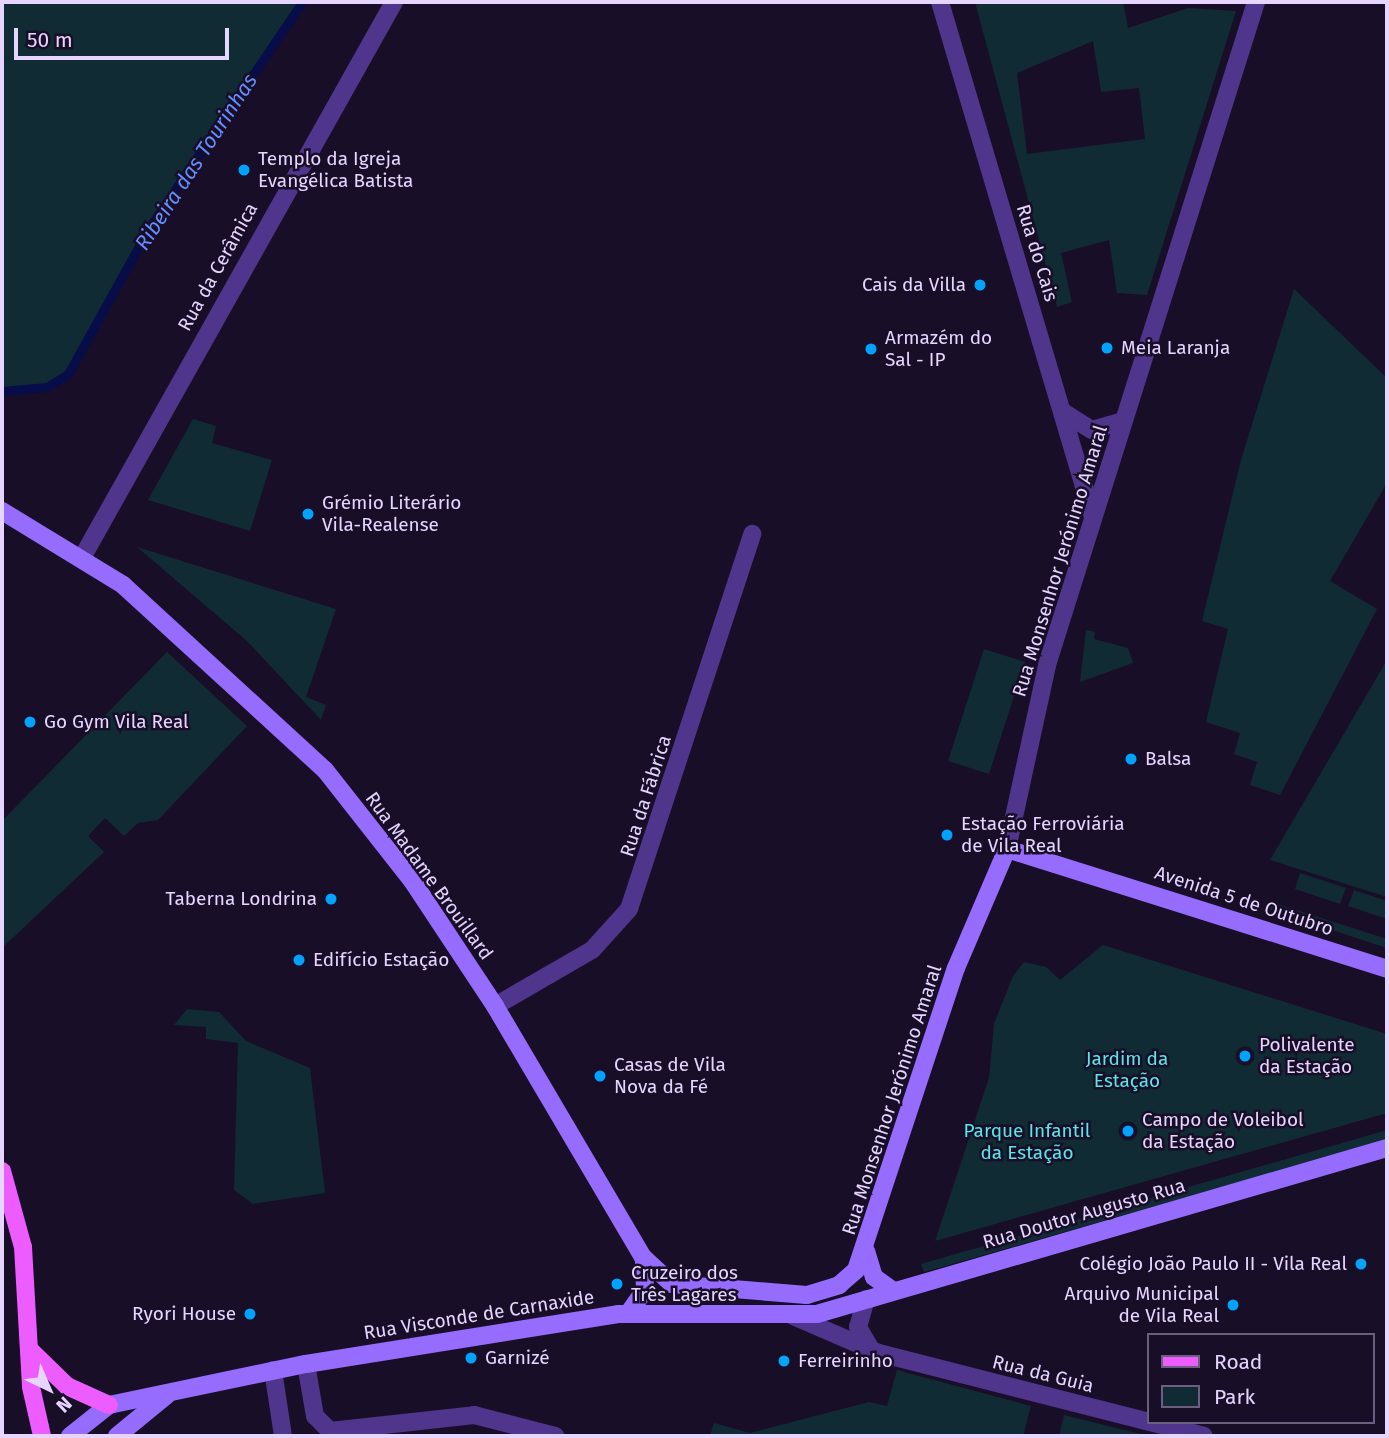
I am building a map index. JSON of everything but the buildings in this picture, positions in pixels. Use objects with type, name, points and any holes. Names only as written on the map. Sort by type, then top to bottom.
[{"type":"main road","name":"Rua Madame Brouillard","points":[[3,516],[83,556],[325,770],[403,869],[495,1006],[643,1257]]},
{"type":"main road","name":"Avenida 5 de Outubro","points":[[1007,849],[1387,969]]},
{"type":"main road","name":"Rua Monsenhor Jerónimo Amaral","points":[[643,1257],[659,1277],[679,1286],[807,1295],[846,1281],[866,1251],[956,968],[1007,849]]},
{"type":"main road","name":"Rua Doutor Augusto Rua","points":[[793,1315],[866,1299],[1387,1148]]},
{"type":"main road","points":[[2,1171],[23,1247],[29,1349],[42,1436]]},
{"type":"main road","points":[[866,1251],[874,1277],[893,1291]]},
{"type":"main road","points":[[628,1314],[645,1290],[643,1257]]},
{"type":"main road","name":"Rua Visconde de Carnaxide","points":[[109,1405],[306,1364],[628,1314],[793,1315]]},
{"type":"main road","points":[[29,1349],[67,1386],[109,1405],[70,1436]]},
{"type":"main road","points":[[117,1436],[175,1390]]},
{"type":"street","name":"Rua da Cerâmica","points":[[83,556],[394,2]]},
{"type":"street","name":"Rua do Cais","points":[[940,2],[1093,517]]},
{"type":"street","name":"Rua Monsenhor Jerónimo Amaral","points":[[1007,849],[1044,677],[1256,2]]},
{"type":"street","points":[[1063,412],[1092,430],[1124,421]]},
{"type":"street","name":"Rua da Fábrica","points":[[495,1006],[592,950],[629,909],[752,534]]},
{"type":"street","points":[[866,1299],[858,1327],[872,1351]]},
{"type":"street","name":"Rua da Guia","points":[[793,1315],[872,1351],[1148,1422]]},
{"type":"street","points":[[306,1364],[314,1412],[334,1432],[474,1415],[555,1436]]},
{"type":"street","points":[[273,1370],[284,1436]]},
{"type":"street","name":"Rua da Guia","points":[[1157,1424],[1204,1436]]},
{"type":"green space","points":[[2,2],[302,2],[149,228],[68,374],[47,387],[2,391]]},
{"type":"green space","points":[[975,2],[1123,2],[1128,28],[1188,8],[1236,11],[1147,295],[1117,293],[1109,240],[1061,253],[1072,302],[1057,307]],"holes":[[[1093,41],[1101,92],[1139,88],[1145,139],[1027,154],[1017,73]]]},
{"type":"green space","points":[[1294,289],[1387,378],[1387,483],[1330,581],[1377,609],[1280,795],[1250,785],[1257,762],[1234,754],[1240,733],[1206,722],[1228,629],[1202,621],[1241,460]]},
{"type":"green space","points":[[193,419],[216,426],[212,443],[272,460],[250,531],[148,500]]},
{"type":"green space","points":[[137,547],[336,609],[306,697],[326,705],[321,720],[247,641]]},
{"type":"green space","points":[[1086,630],[1095,632],[1094,639],[1128,648],[1133,663],[1080,682]]},
{"type":"green space","points":[[984,649],[1025,662],[989,774],[948,761]]},
{"type":"green space","points":[[167,652],[247,726],[158,820],[138,823],[124,836],[105,818],[88,836],[104,852],[2,948],[2,821]]},
{"type":"green space","points":[[1387,660],[1387,897],[1270,860]]},
{"type":"green space","points":[[1300,873],[1346,888],[1340,904],[1295,889]]},
{"type":"green space","points":[[1354,890],[1387,901],[1387,919],[1348,906]]},
{"type":"green space","points":[[1268,901],[1387,939],[1387,948],[1265,908]]},
{"type":"green space","name":"Jardim da Estação","points":[[1103,945],[1387,1034],[1387,1113],[935,1241],[989,1078],[994,1024],[1013,976],[1024,962],[1046,967],[1060,980]]},
{"type":"green space","points":[[187,1009],[219,1012],[246,1041],[310,1068],[325,1193],[253,1204],[234,1190],[238,1043],[206,1039],[206,1027],[174,1025]]},
{"type":"green space","points":[[1387,1130],[1387,1140],[924,1272],[921,1264]]},
{"type":"green space","points":[[897,1370],[1031,1406],[1023,1436],[710,1436],[714,1423],[750,1433],[869,1402],[887,1406]]},
{"type":"green space","points":[[1064,1415],[1149,1436],[1059,1436]]},
{"type":"waterway","name":"Ribeira das Tourinhas","points":[[2,391],[47,387],[68,374],[149,228],[302,2]]},
{"type":"place","name":"Templo da Igreja Evangélica Batista","points":[[244,170]]},
{"type":"place","name":"Cais da Villa","points":[[980,285]]},
{"type":"place","name":"Meia Laranja","points":[[1107,348]]},
{"type":"place","name":"Armazém do Sal - IP","points":[[871,349]]},
{"type":"place","name":"Grémio Literário Vila-Realense","points":[[308,514]]},
{"type":"place","name":"Go Gym Vila Real","points":[[30,722]]},
{"type":"place","name":"Balsa","points":[[1131,759]]},
{"type":"place","name":"Estação Ferroviária de Vila Real","points":[[947,835]]},
{"type":"place","name":"Taberna Londrina","points":[[331,899]]},
{"type":"place","name":"Edifício Estação","points":[[299,960]]},
{"type":"place","name":"Polivalente da Estação","points":[[1245,1056]]},
{"type":"place","name":"Casas de Vila Nova da Fé","points":[[600,1076]]},
{"type":"place","name":"Campo de Voleibol da Estação","points":[[1128,1131]]},
{"type":"place","name":"Colégio João Paulo II - Vila Real","points":[[1361,1264]]},
{"type":"place","name":"Cruzeiro dos Três Lagares","points":[[617,1284]]},
{"type":"place","name":"Arquivo Municipal de Vila Real","points":[[1233,1305]]},
{"type":"place","name":"Ryori House","points":[[250,1314]]},
{"type":"place","name":"Garnizé","points":[[471,1358]]},
{"type":"place","name":"Ferreirinho","points":[[784,1361]]},
{"type":"park label","name":"Parque Infantil da Estação","points":[[1027,1142]]}]
